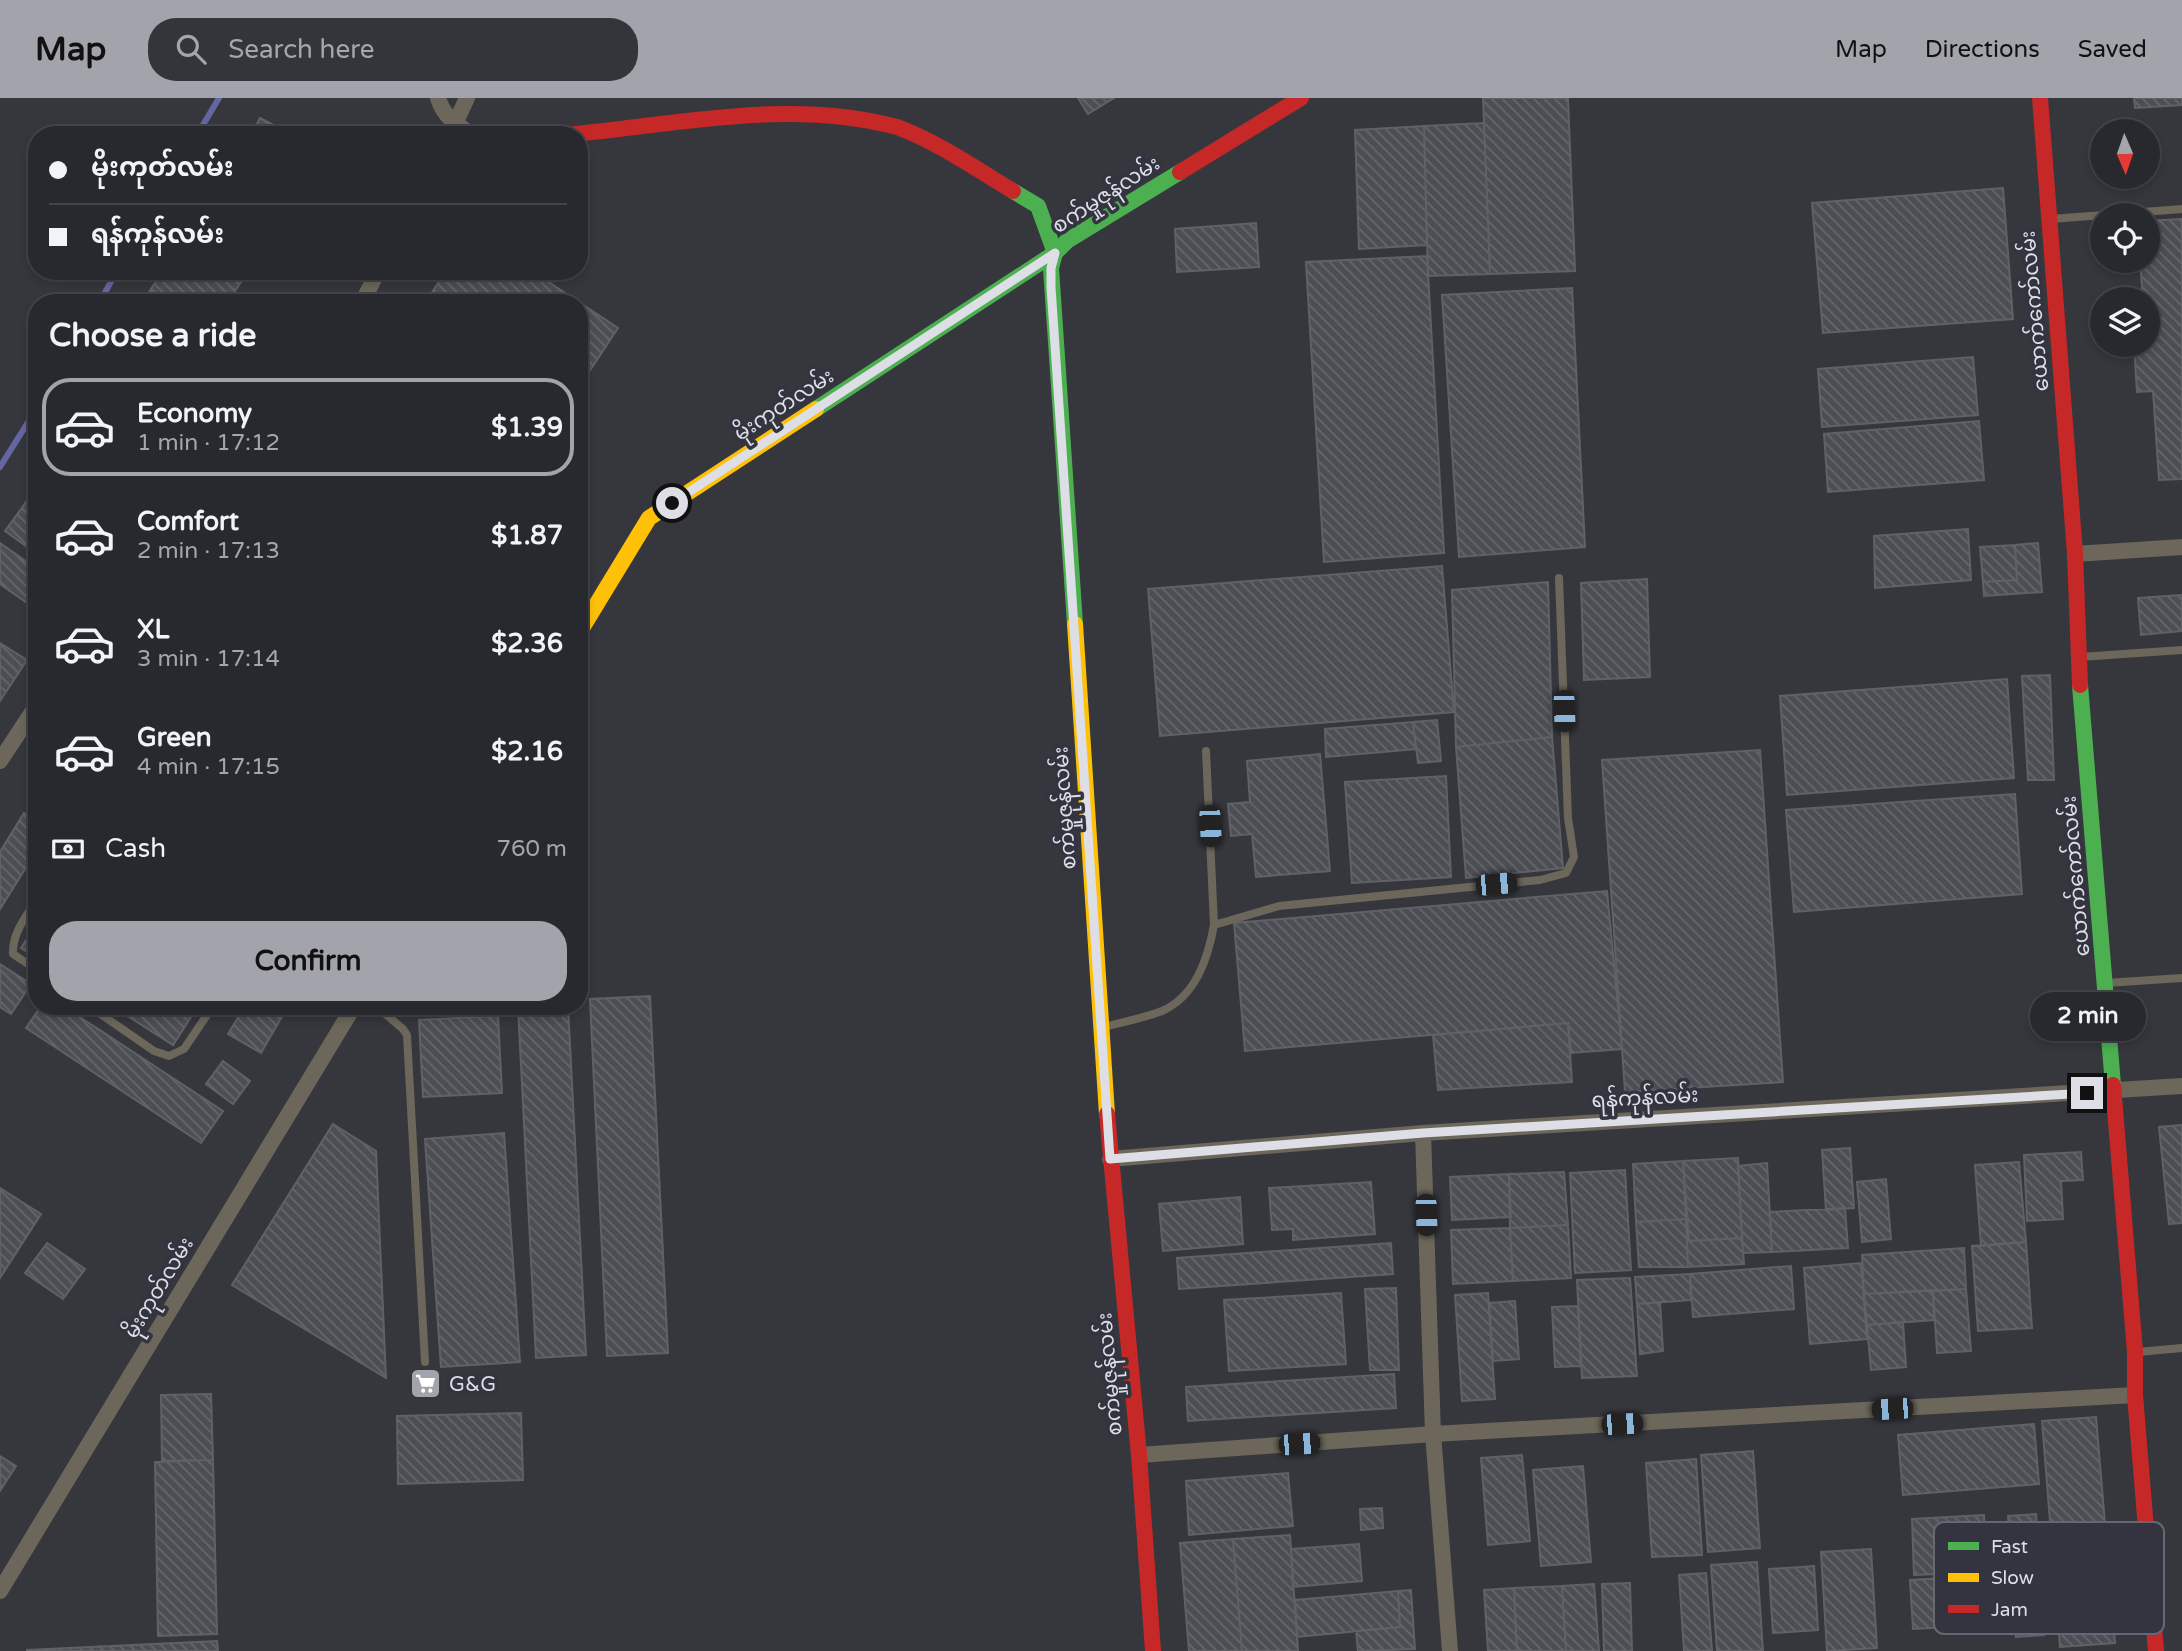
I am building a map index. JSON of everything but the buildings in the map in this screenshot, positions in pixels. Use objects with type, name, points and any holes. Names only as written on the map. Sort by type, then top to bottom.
[{"type":"street","points":[[438,98],[450,126]]},
{"type":"street","points":[[454,126],[467,98]]},
{"type":"street","name":"စက်မှုဇုန်လမ်း","points":[[1153,1651],[1139,1455],[1110,1159],[1051,268],[1055,253],[1067,241],[1301,98]]},
{"type":"street","name":"ယောက်ကော်လမ်း","points":[[2040,98],[2075,554],[2078,657],[2115,1091],[2145,1522]]},
{"type":"street","points":[[588,133],[680,119],[804,110],[855,116],[898,128],[948,152],[1038,206],[1055,253]]},
{"type":"street","name":"မိုးကုတ်လမ်း","points":[[588,618],[649,518],[1055,253]]},
{"type":"street","points":[[2075,554],[2182,547]]},
{"type":"street","points":[[0,761],[28,719]]},
{"type":"street","name":"မိုးကုတ်လမ်း","points":[[0,1591],[349,1015]]},
{"type":"street","name":"ရန်ကုန်လမ်း","points":[[1110,1159],[1423,1133],[2182,1086]]},
{"type":"street","points":[[1423,1133],[1433,1434],[1450,1651]]},
{"type":"street","points":[[1139,1455],[1433,1434],[2134,1395]]},
{"type":"lane","points":[[2048,219],[2182,209]]},
{"type":"lane","points":[[1214,925],[1279,906],[1540,880],[1566,873],[1574,857],[1569,818],[1559,578]]},
{"type":"lane","points":[[2078,657],[2182,650]]},
{"type":"lane","points":[[1101,1028],[1163,1010],[1190,990],[1211,947],[1214,925],[1206,751]]},
{"type":"lane","points":[[28,913],[12,942],[13,954],[28,964]]},
{"type":"lane","points":[[2106,982],[2182,978]]},
{"type":"lane","points":[[102,1015],[154,1051],[169,1056],[184,1049],[207,1015]]},
{"type":"lane","points":[[386,1015],[407,1035],[425,1362]]},
{"type":"lane","points":[[2135,1352],[2182,1348]]},
{"type":"waterway","points":[[202,126],[219,98]]},
{"type":"waterway","points":[[104,294],[112,280]]},
{"type":"waterway","points":[[0,467],[28,422]]},
{"type":"traffic: fast","points":[[1075,624],[1051,268],[1055,253],[1067,241],[1180,172]]},
{"type":"traffic: fast","points":[[816,409],[1055,253],[1038,206],[1013,191]]},
{"type":"traffic: fast","points":[[2080,685],[2113,1085]]},
{"type":"traffic: slow","points":[[588,618],[649,518],[816,409]]},
{"type":"traffic: slow","points":[[1075,624],[1107,1114]]},
{"type":"traffic: jam","points":[[1180,172],[1301,98]]},
{"type":"traffic: jam","points":[[2040,98],[2075,554],[2080,685]]},
{"type":"traffic: jam","points":[[588,132],[731,116],[815,115],[856,119],[897,127],[912,133],[957,156],[1013,191]]},
{"type":"traffic: jam","points":[[2113,1085],[2135,1352],[2135,1395],[2145,1522]]},
{"type":"traffic: jam","points":[[1107,1114],[1139,1455],[1153,1651]]},
{"type":"traffic: jam","points":[[2155,1634],[2156,1651]]},
{"type":"place","name":"G&G","points":[[426,1384]]},
{"type":"route","points":[[672,503],[1055,253],[1051,268],[1051,287],[1110,1159],[1423,1133],[2087,1093]]}]
